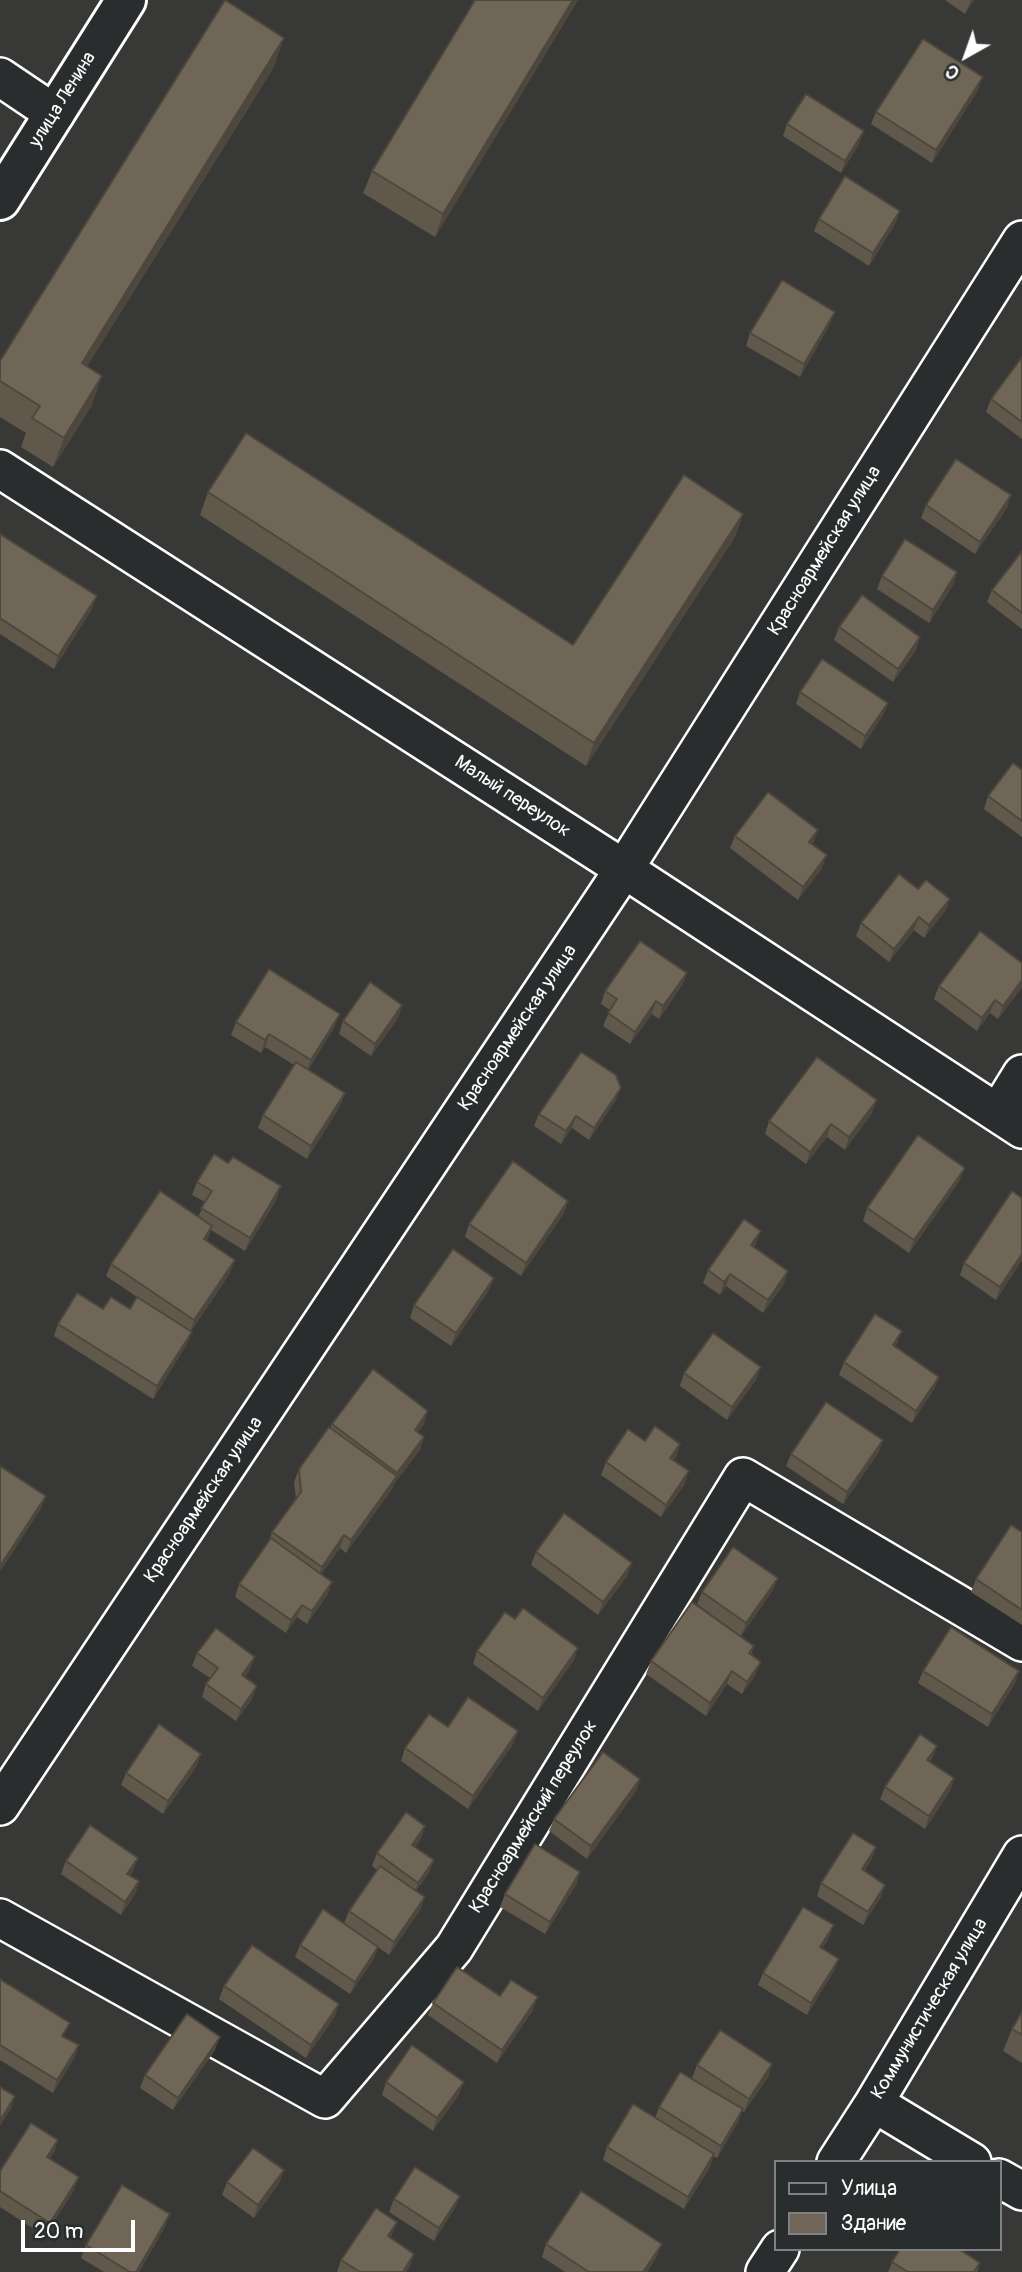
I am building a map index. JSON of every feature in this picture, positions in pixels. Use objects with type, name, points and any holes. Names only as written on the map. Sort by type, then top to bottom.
[{"type":"street","name":"улица Ленина","points":[[0,201],[126,0]]},
{"type":"street","points":[[0,76],[55,114]]},
{"type":"street","name":"Красноармейская улица","points":[[0,1806],[625,869],[1022,240]]},
{"type":"street","name":"Малый переулок","points":[[0,468],[625,869],[1010,1121]]},
{"type":"street","points":[[1010,1121],[1022,1074]]},
{"type":"street","name":"Красноармейский переулок","points":[[0,1918],[325,2099],[454,1948],[743,1477],[1022,1642]]},
{"type":"street","name":"Коммунистическая улица","points":[[837,2160],[1022,1855]]},
{"type":"street","points":[[874,2103],[969,2160]]},
{"type":"street","points":[[1001,2179],[1022,2191]]},
{"type":"street","points":[[765,2272],[779,2251]]},
{"type":"building","points":[[225,0],[284,38],[82,363],[102,376],[64,438],[32,418],[40,406],[0,381],[0,361]]},
{"type":"building","points":[[475,0],[573,0],[443,214],[372,171]]},
{"type":"building","points":[[923,39],[983,77],[936,150],[876,112]]},
{"type":"building","points":[[806,94],[864,131],[845,161],[787,124]]},
{"type":"building","points":[[845,176],[900,211],[873,253],[819,219]]},
{"type":"building","points":[[782,280],[835,312],[804,364],[750,333]]},
{"type":"building","points":[[1022,357],[1022,422],[991,399]]},
{"type":"building","points":[[246,433],[573,645],[684,475],[743,514],[594,743],[208,492]]},
{"type":"building","points":[[956,459],[1011,495],[980,542],[926,505]]},
{"type":"building","points":[[0,534],[97,596],[58,656],[0,618]]},
{"type":"building","points":[[905,539],[957,572],[933,610],[882,576]]},
{"type":"building","points":[[1022,551],[1022,613],[992,590]]},
{"type":"building","points":[[862,595],[920,637],[898,669],[839,627]]},
{"type":"building","points":[[822,659],[888,703],[865,736],[800,692]]},
{"type":"building","points":[[1013,763],[1022,770],[1022,821],[988,796]]},
{"type":"building","points":[[768,792],[818,830],[809,842],[827,855],[803,887],[735,836]]},
{"type":"building","points":[[899,874],[918,889],[926,880],[950,899],[929,925],[919,917],[894,949],[861,923]]},
{"type":"building","points":[[980,931],[1022,963],[1022,980],[1003,1006],[995,1000],[982,1018],[939,986]]},
{"type":"building","points":[[640,941],[687,973],[663,1006],[656,1001],[635,1032],[608,1013],[617,999],[605,991]]},
{"type":"building","points":[[269,969],[340,1014],[311,1060],[269,1034],[265,1040],[236,1022]]},
{"type":"building","points":[[370,982],[402,1005],[375,1044],[343,1021]]},
{"type":"building","points":[[581,1052],[616,1075],[621,1088],[594,1128],[576,1116],[566,1131],[539,1114]]},
{"type":"building","points":[[817,1057],[877,1100],[849,1137],[831,1124],[810,1152],[769,1121]]},
{"type":"building","points":[[296,1062],[345,1093],[311,1146],[263,1115]]},
{"type":"building","points":[[918,1135],[965,1168],[914,1240],[867,1208]]},
{"type":"building","points":[[214,1154],[228,1163],[233,1157],[281,1186],[250,1238],[201,1208],[212,1191],[197,1182]]},
{"type":"building","points":[[513,1161],[568,1201],[526,1263],[469,1224]]},
{"type":"building","points":[[160,1191],[212,1226],[204,1239],[235,1260],[194,1320],[111,1264]]},
{"type":"building","points":[[1012,1191],[1022,1198],[1022,1254],[1000,1287],[964,1263]]},
{"type":"building","points":[[744,1219],[761,1231],[751,1245],[788,1271],[768,1300],[730,1274],[724,1282],[708,1270]]},
{"type":"building","points":[[453,1249],[494,1278],[456,1333],[414,1305]]},
{"type":"building","points":[[77,1293],[103,1309],[111,1297],[130,1309],[137,1297],[192,1332],[157,1386],[58,1324]]},
{"type":"building","points":[[875,1314],[902,1331],[893,1345],[939,1377],[916,1411],[844,1362]]},
{"type":"building","points":[[713,1333],[761,1367],[732,1407],[684,1373]]},
{"type":"building","points":[[373,1369],[428,1411],[415,1430],[424,1437],[397,1473],[332,1424]]},
{"type":"building","points":[[826,1402],[883,1440],[847,1492],[791,1454]]},
{"type":"building","points":[[655,1426],[680,1444],[670,1458],[689,1471],[666,1505],[606,1462],[628,1429],[645,1441]]},
{"type":"building","points":[[329,1427],[397,1476],[351,1540],[344,1535],[322,1567],[272,1532],[301,1492],[299,1469]]},
{"type":"building","points":[[0,1466],[46,1496],[0,1566]]},
{"type":"building","points":[[564,1513],[632,1563],[603,1602],[536,1552]]},
{"type":"building","points":[[1011,1525],[1022,1532],[1022,1610],[976,1579]]},
{"type":"building","points":[[271,1538],[332,1582],[312,1611],[302,1605],[291,1620],[239,1584]]},
{"type":"building","points":[[733,1547],[778,1578],[746,1623],[702,1592]]},
{"type":"building","points":[[692,1602],[754,1646],[749,1653],[761,1662],[747,1682],[732,1671],[710,1703],[651,1661]]},
{"type":"building","points":[[523,1608],[578,1648],[543,1698],[477,1651],[505,1612],[515,1619]]},
{"type":"building","points":[[951,1627],[1019,1671],[992,1714],[923,1671]]},
{"type":"building","points":[[216,1628],[255,1657],[242,1675],[257,1686],[241,1709],[206,1684],[218,1668],[197,1653]]},
{"type":"building","points":[[468,1697],[518,1731],[473,1796],[405,1748],[429,1714],[448,1727]]},
{"type":"building","points":[[159,1724],[201,1754],[168,1801],[126,1773]]},
{"type":"building","points":[[920,1734],[937,1746],[927,1760],[954,1778],[929,1816],[885,1787]]},
{"type":"building","points":[[603,1752],[640,1779],[591,1846],[554,1819]]},
{"type":"building","points":[[406,1812],[425,1826],[412,1845],[434,1860],[418,1883],[377,1853]]},
{"type":"building","points":[[90,1825],[138,1858],[127,1874],[139,1881],[125,1902],[66,1861]]},
{"type":"building","points":[[853,1833],[876,1847],[862,1869],[885,1885],[868,1912],[821,1883]]},
{"type":"building","points":[[535,1844],[580,1872],[550,1922],[505,1894]]},
{"type":"building","points":[[380,1866],[425,1897],[394,1942],[349,1911]]},
{"type":"building","points":[[803,1907],[834,1925],[820,1947],[839,1959],[811,2003],[763,1973]]},
{"type":"building","points":[[323,1909],[378,1947],[355,1982],[300,1945]]},
{"type":"building","points":[[252,1945],[339,2004],[311,2045],[224,1986]]},
{"type":"building","points":[[457,1967],[500,1996],[511,1980],[538,1997],[502,2050],[433,2003]]},
{"type":"building","points":[[0,1979],[70,2023],[62,2036],[79,2045],[57,2080],[0,2045]]},
{"type":"building","points":[[1022,2012],[1022,2035],[1012,2029]]},
{"type":"building","points":[[187,2014],[220,2037],[178,2098],[145,2075]]},
{"type":"building","points":[[720,2030],[772,2064],[749,2099],[697,2065]]},
{"type":"building","points":[[412,2045],[464,2082],[437,2118],[386,2082]]},
{"type":"building","points":[[680,2072],[743,2109],[721,2146],[659,2107]]},
{"type":"building","points":[[0,2087],[15,2096],[0,2121]]},
{"type":"building","points":[[633,2104],[714,2154],[688,2197],[607,2147]]},
{"type":"building","points":[[31,2123],[58,2140],[47,2157],[79,2177],[50,2223],[0,2191],[0,2171]]},
{"type":"building","points":[[253,2148],[284,2170],[258,2205],[227,2182]]},
{"type":"building","points":[[415,2167],[460,2196],[439,2228],[394,2199]]},
{"type":"building","points":[[122,2185],[170,2214],[136,2272],[130,2272],[86,2245]]},
{"type":"building","points":[[581,2191],[662,2244],[643,2272],[589,2272],[546,2244]]},
{"type":"building","points":[[376,2208],[397,2222],[388,2236],[414,2254],[403,2272],[360,2272],[341,2260]]},
{"type":"building","points":[[899,2251],[962,2251],[980,2263],[974,2272],[908,2272],[892,2262]]}]
